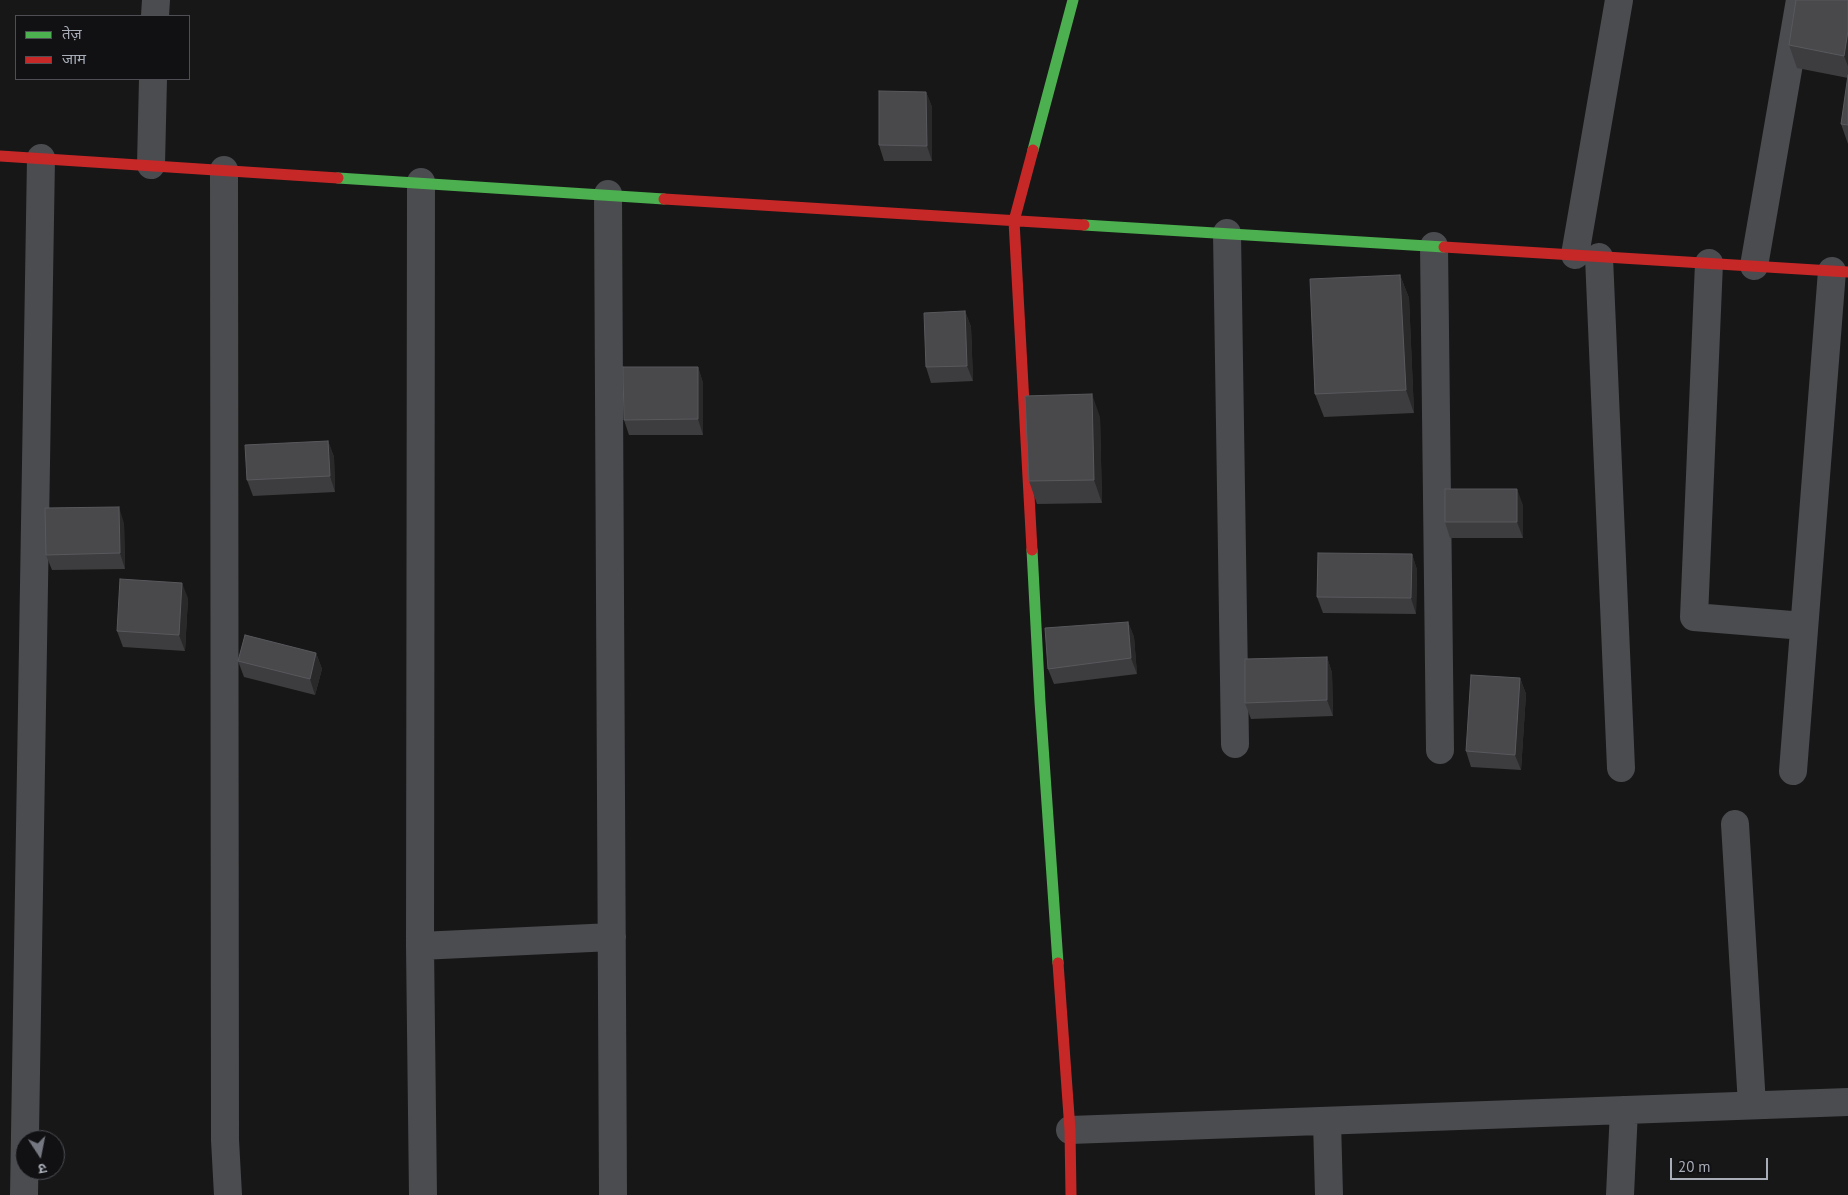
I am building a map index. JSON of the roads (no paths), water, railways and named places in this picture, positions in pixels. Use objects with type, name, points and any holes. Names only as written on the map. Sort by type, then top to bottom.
[{"type":"street","points":[[155,15],[156,0]]},
{"type":"street","points":[[1071,1195],[1070,1130],[1040,702],[1014,221],[1073,0]]},
{"type":"street","points":[[1619,0],[1587,256],[1621,768]]},
{"type":"street","points":[[1754,266],[1800,0]]},
{"type":"street","points":[[151,165],[154,80]]},
{"type":"street","points":[[0,156],[1840,272],[1804,626],[1793,771]]},
{"type":"street","points":[[24,1195],[41,158]]},
{"type":"street","points":[[224,170],[225,1140],[228,1195]]},
{"type":"street","points":[[421,182],[420,946],[423,1195]]},
{"type":"street","points":[[608,194],[614,1195]]},
{"type":"street","points":[[1227,233],[1235,744]]},
{"type":"street","points":[[1434,246],[1440,750]]},
{"type":"street","points":[[1709,264],[1694,617],[1804,626]]},
{"type":"street","points":[[1735,824],[1752,1105]]},
{"type":"street","points":[[420,946],[612,937]]},
{"type":"street","points":[[1070,1130],[1848,1102]]},
{"type":"street","points":[[1620,1195],[1624,1110]]},
{"type":"street","points":[[1327,1121],[1329,1195]]}]
